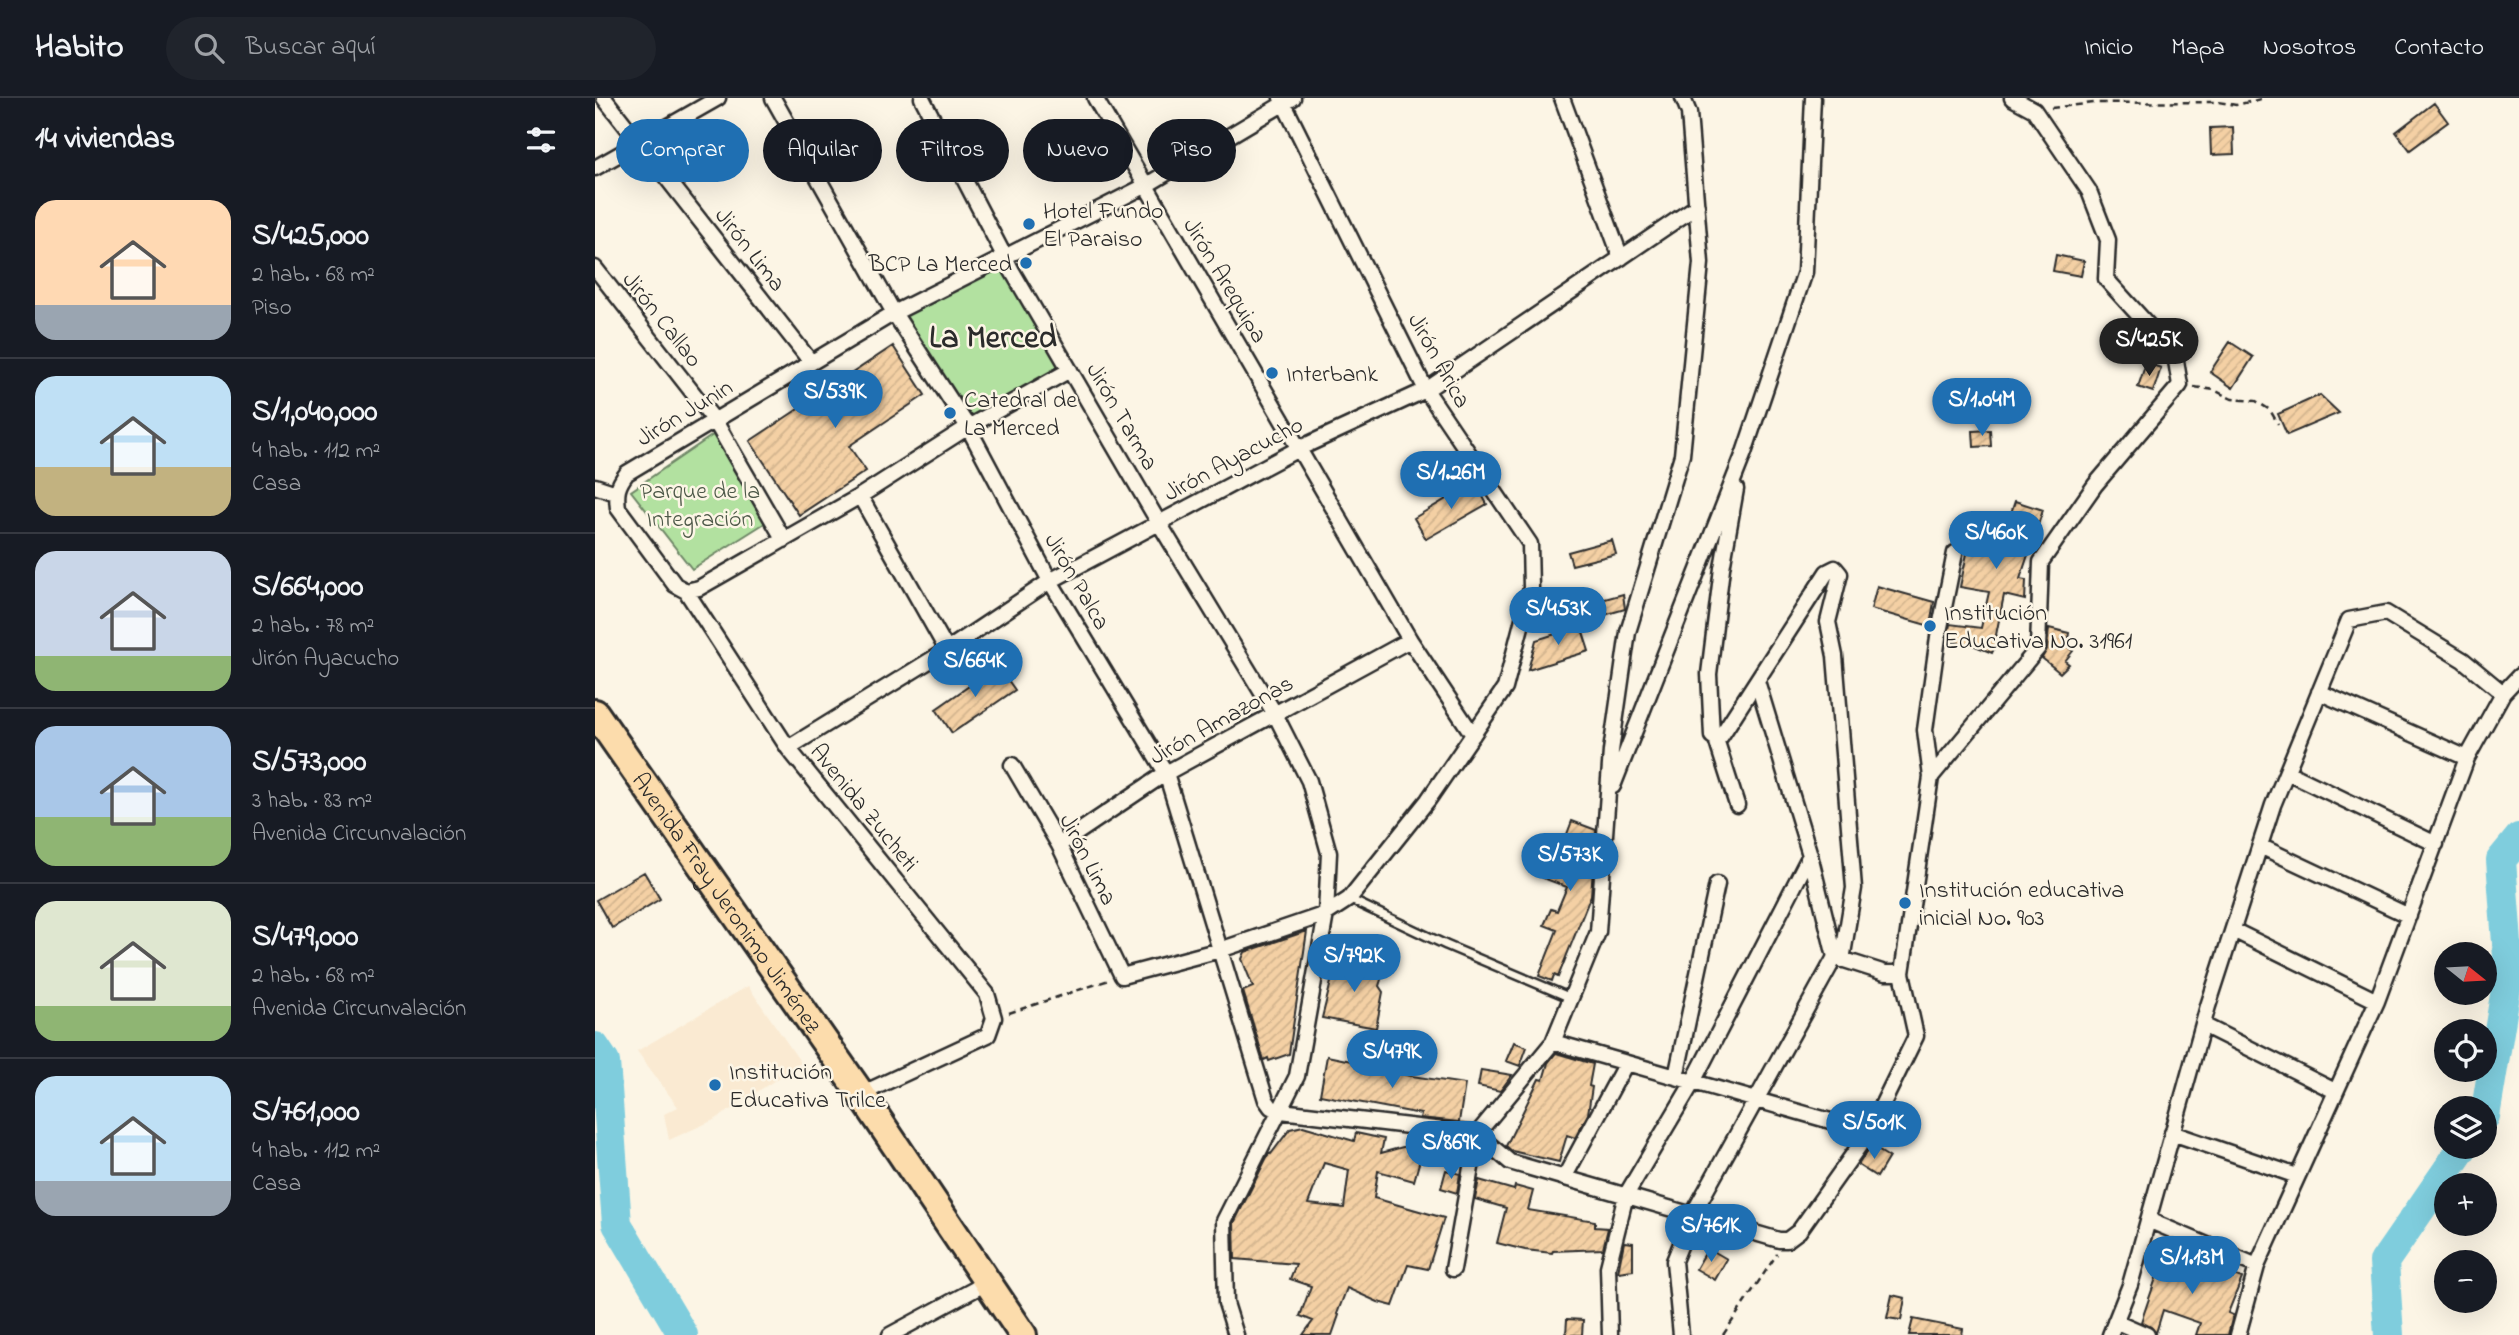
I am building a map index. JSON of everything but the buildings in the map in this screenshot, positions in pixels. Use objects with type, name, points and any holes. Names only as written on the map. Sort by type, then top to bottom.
[{"type":"highway","name":"Avenida Fray Jeronimo Jiménez","points":[[595,713],[861,1094],[1024,1335]]},
{"type":"street","name":"Jirón Lima","points":[[604,98],[620,119]]},
{"type":"street","points":[[681,119],[718,98]]},
{"type":"street","name":"Jirón Palca","points":[[773,98],[894,313],[968,427],[1050,581],[1166,774],[1266,1100],[1271,1107],[1281,1111]]},
{"type":"street","name":"Jirón Tarma","points":[[922,98],[1005,257],[1159,523],[1275,714],[1309,780],[1329,853],[1326,914],[1297,1076],[1224,1221],[1226,1303],[1236,1335]]},
{"type":"street","name":"Jirón Arequipa","points":[[1095,98],[1410,640],[1473,735]]},
{"type":"street","points":[[1562,98],[1621,258]]},
{"type":"street","points":[[1453,1269],[1477,1135],[1553,1042],[1598,932],[1611,751],[1627,632],[1682,455],[1702,263],[1689,113],[1683,98]]},
{"type":"street","points":[[1607,801],[1735,477],[1805,271],[1813,98]]},
{"type":"street","points":[[1931,777],[2038,648],[2041,562],[2095,485],[2181,384],[2175,355],[2106,279],[2108,240],[2089,191],[2034,110],[2012,98]]},
{"type":"street","name":"Jirón Junin","points":[[616,493],[619,483],[627,473],[894,313],[1145,186],[1285,99]]},
{"type":"street","name":"Jirón Arica","points":[[1122,976],[1220,950],[1326,914],[1349,899],[1428,800],[1505,688],[1531,589],[1530,544],[1426,390],[1285,99]]},
{"type":"street","points":[[595,169],[616,156]]},
{"type":"street","name":"Jirón Lima","points":[[669,182],[811,362]]},
{"type":"street","name":"Jirón Ayacucho","points":[[788,748],[947,650],[1050,581],[1300,448],[1426,390],[1697,206]]},
{"type":"street","name":"Jirón Callao","points":[[595,268],[715,421],[784,540]]},
{"type":"street","points":[[686,591],[699,588],[784,540],[860,496],[968,427],[1070,370]]},
{"type":"street","points":[[1735,477],[1735,499],[1722,568],[1709,674],[1712,736],[1716,739],[1737,805]]},
{"type":"street","points":[[595,486],[616,493]]},
{"type":"street","name":"Avenida Zucheti","points":[[616,493],[618,508],[675,585],[686,591],[788,748],[987,994],[994,1018]]},
{"type":"street","points":[[860,496],[947,650]]},
{"type":"street","points":[[1281,1111],[1477,1135],[1510,1162],[1779,1240],[1787,1240],[1799,1231],[1869,1132],[1916,1036],[1902,973],[1931,777],[1925,730],[1938,637],[1955,552]]},
{"type":"street","points":[[1681,1335],[1674,1261],[1693,1214],[1839,958],[1854,888],[1835,656],[1828,622],[1840,573],[1835,568],[1827,572],[1721,736],[1716,739]]},
{"type":"street","points":[[2110,1335],[2130,1285],[2203,1025],[2260,846],[2349,620],[2385,614],[2463,660],[2503,693]]},
{"type":"street","name":"Jirón Amazonas","points":[[1059,845],[1166,774],[1410,640]]},
{"type":"street","points":[[2238,1335],[2257,1266],[2377,1001],[2467,758],[2503,693],[2519,676]]},
{"type":"street","points":[[1757,681],[1839,958]]},
{"type":"street","points":[[2319,692],[2467,758]]},
{"type":"street","name":"Jirón Lima","points":[[1012,765],[1059,845],[1122,976]]},
{"type":"street","points":[[2287,772],[2436,844]]},
{"type":"street","points":[[2260,846],[2409,916]]},
{"type":"street","points":[[1610,1335],[1608,1267],[1626,1195],[1693,1082],[1810,855]]},
{"type":"street","points":[[1676,1077],[1717,884]]},
{"type":"street","points":[[2233,930],[2377,1001]]},
{"type":"street","points":[[1839,958],[1885,974],[1902,973]]},
{"type":"street","points":[[861,1094],[988,1035],[994,1018]]},
{"type":"street","points":[[2203,1025],[2335,1091]]},
{"type":"street","points":[[1553,1042],[1869,1132]]},
{"type":"street","points":[[1564,1178],[1626,1063]]},
{"type":"street","points":[[2172,1133],[2297,1176]]},
{"type":"street","points":[[2148,1220],[2257,1266]]},
{"type":"street","points":[[890,1335],[988,1282]]},
{"type":"street","points":[[2115,1321],[2147,1335]]},
{"type":"lane","points":[[1349,899],[1446,945],[1571,998]]},
{"type":"path","points":[[2034,110],[2094,103],[2218,102],[2236,106],[2265,98]]},
{"type":"path","points":[[2181,384],[2214,390],[2232,399],[2256,401],[2270,410],[2278,424]]},
{"type":"path","points":[[994,1018],[1122,976]]},
{"type":"path","points":[[1723,1335],[1787,1240]]},
{"type":"shaded area","name":"Institución Educativa Trilce","points":[[748,986],[801,1063],[716,1119],[669,1140],[664,1114],[678,1107],[637,1051]]},
{"type":"green space","points":[[1005,257],[1070,370],[968,427],[894,313]]},
{"type":"green space","name":"Parque de la Integración","points":[[713,435],[765,523],[692,569],[631,491]]},
{"type":"waterway","points":[[2488,1096],[2509,971],[2501,860],[2519,838]]},
{"type":"waterway","points":[[595,1047],[605,1062],[617,1224],[683,1335]]},
{"type":"waterway","points":[[2389,1335],[2384,1262],[2455,1159]]},
{"type":"place","name":"Hotel Fundo El Paraiso","points":[[1029,224]]},
{"type":"place","name":"BCP La Merced","points":[[1026,263]]},
{"type":"place","name":"Interbank","points":[[1272,373]]},
{"type":"place","name":"Catedral de La Merced","points":[[950,413]]},
{"type":"place","name":"Institución Educativa No. 31961","points":[[1930,626]]},
{"type":"place","name":"Institución educativa inicial No. 903","points":[[1905,903]]},
{"type":"place","name":"Institución Educativa Trilce","points":[[715,1085]]},
{"type":"district","name":"La Merced","points":[[993,336]]}]
